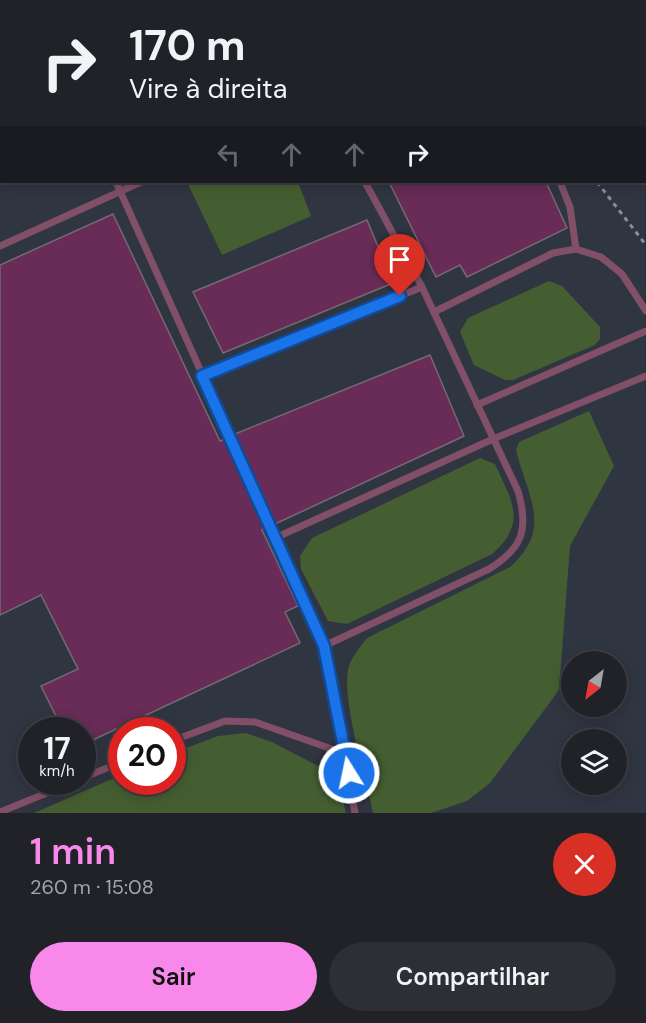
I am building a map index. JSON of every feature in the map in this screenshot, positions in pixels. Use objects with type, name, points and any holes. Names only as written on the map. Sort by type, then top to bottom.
[{"type":"lane","points":[[117,183],[324,646],[346,754],[355,813]]},
{"type":"lane","points":[[0,246],[139,183]]},
{"type":"lane","points":[[324,646],[489,569],[506,558],[519,543],[524,511],[518,491],[422,287],[365,183]]},
{"type":"lane","points":[[560,183],[570,207],[576,249]]},
{"type":"lane","points":[[434,312],[553,253],[576,249],[601,256],[622,274],[646,311]]},
{"type":"lane","points":[[202,376],[422,287]]},
{"type":"lane","points":[[477,405],[646,332]]},
{"type":"lane","points":[[275,538],[493,439],[646,376]]},
{"type":"lane","points":[[186,736],[225,721],[255,722],[346,754]]},
{"type":"lane","points":[[0,812],[42,795]]},
{"type":"path","points":[[598,183],[646,245]]},
{"type":"shaded area","points":[[0,183],[645,183],[646,813],[0,813]]},
{"type":"green space","points":[[187,183],[298,183],[311,216],[222,255]]},
{"type":"green space","points":[[549,281],[562,286],[600,327],[600,339],[595,345],[513,380],[505,380],[474,365],[460,332],[468,318]]},
{"type":"green space","points":[[589,411],[614,466],[570,546],[559,690],[490,783],[467,801],[431,813],[373,813],[351,717],[347,679],[349,666],[367,638],[510,567],[523,553],[531,539],[534,511],[516,450],[519,442]]},
{"type":"green space","points":[[480,458],[495,464],[511,501],[513,521],[510,532],[503,543],[492,554],[347,624],[328,621],[301,569],[300,556],[312,538]]},
{"type":"green space","points":[[246,733],[272,742],[337,776],[346,813],[34,813],[75,795],[96,795],[96,786],[108,781],[108,795],[186,795],[186,748],[218,736]]},
{"type":"building","points":[[389,183],[546,183],[567,228],[467,277],[460,265],[436,277]]},
{"type":"building","points":[[113,214],[220,441],[225,439],[265,528],[262,530],[298,606],[285,612],[300,643],[142,717],[108,717],[108,733],[96,738],[96,717],[56,717],[41,686],[78,669],[41,595],[0,615],[0,265]]},
{"type":"building","points":[[367,220],[393,283],[223,353],[193,292]]},
{"type":"building","points":[[430,355],[464,436],[275,524],[235,434]]},
{"type":"route","points":[[349,773],[324,646],[202,376],[400,296]]}]
